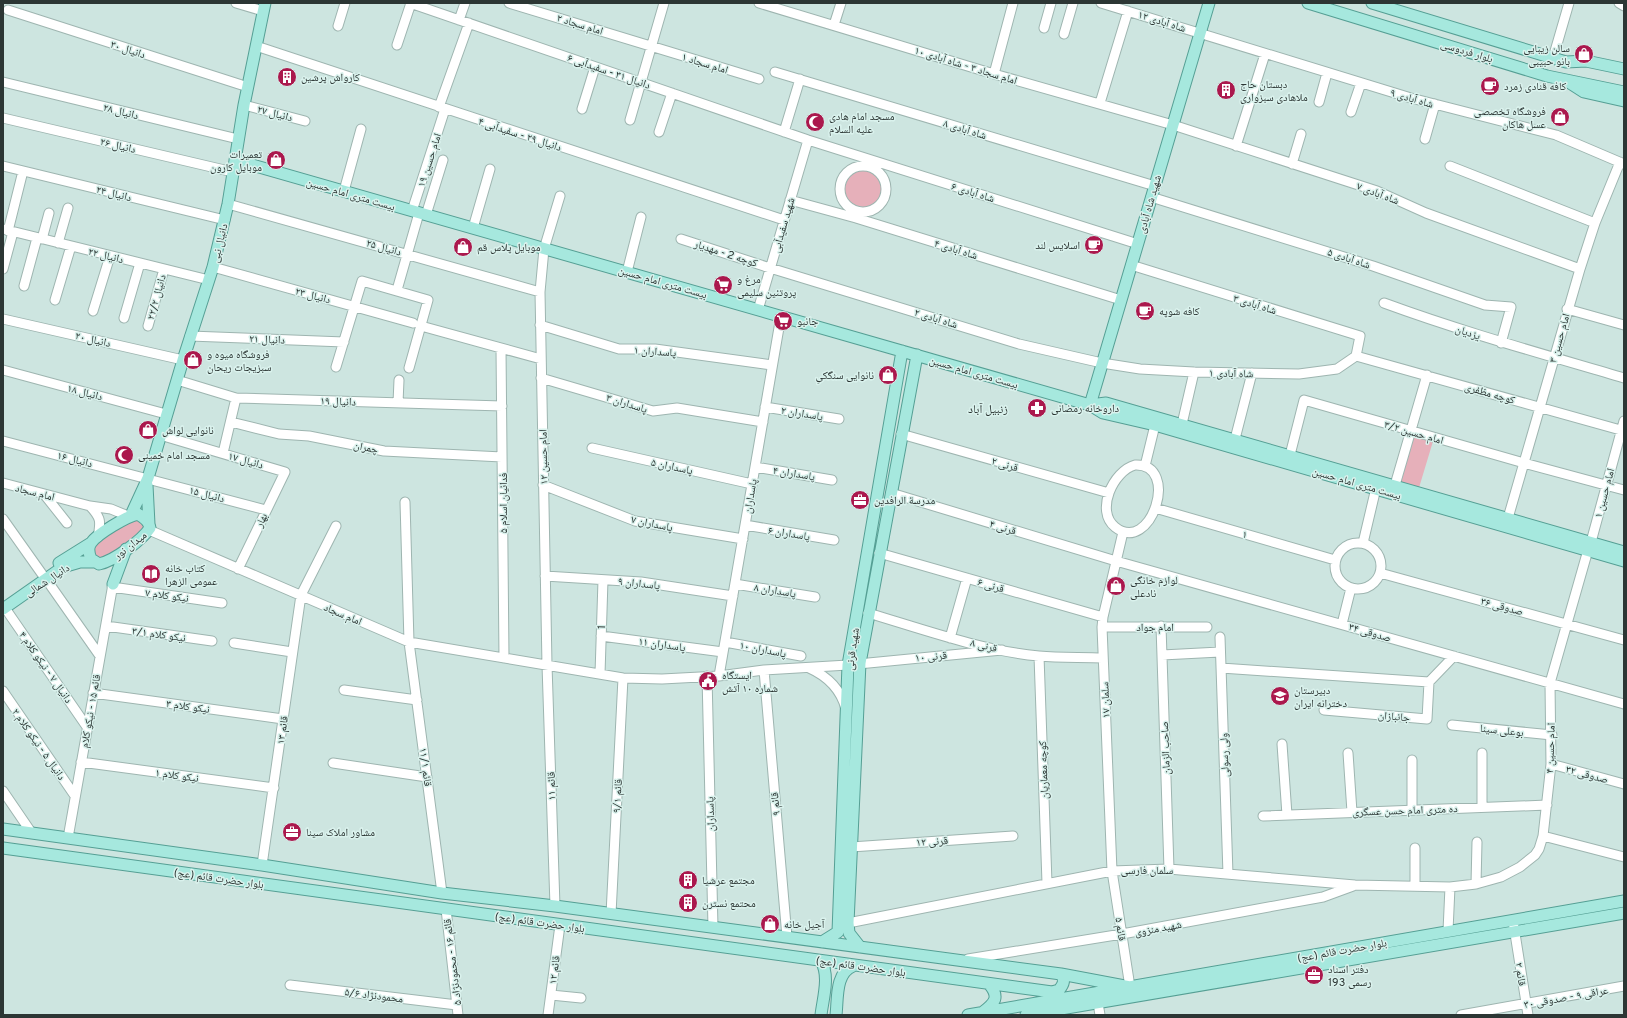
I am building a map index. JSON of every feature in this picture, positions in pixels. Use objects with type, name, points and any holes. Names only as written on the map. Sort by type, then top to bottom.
[{"type":"main road","name":"شهید شاه آبادی","points":[[1090,405],[1209,3]]},
{"type":"main road","name":"بلوار فردوسی","points":[[1308,3],[1547,76],[1564,79],[1584,92],[1624,101]]},
{"type":"main road","name":"بلوار فردوسی","points":[[1372,3],[1566,62],[1586,61],[1624,69]]},
{"type":"main road","name":"دانیال نبی","points":[[130,516],[148,478],[190,336],[213,267],[225,220],[244,105],[264,7]]},
{"type":"main road","points":[[1566,62],[1624,75]]},
{"type":"main road","points":[[1564,79],[1624,92]]},
{"type":"main road","name":"بیست متری امام حسین","points":[[235,160],[1090,405],[1102,413],[1155,425],[1376,488],[1394,489],[1508,518],[1589,546],[1624,561]]},
{"type":"main road","name":"شهید قرنی","points":[[838,932],[846,713],[854,664],[867,546],[902,351]]},
{"type":"main road","name":"شهید قرنی","points":[[849,928],[854,664],[868,612],[917,355]]},
{"type":"main road","name":"بیست متری امام حسین","points":[[1090,405],[1106,403],[1290,455],[1394,489],[1589,546],[1624,552]]},
{"type":"main road","name":"دانیال نبی","points":[[148,478],[147,496],[149,527]]},
{"type":"main road","name":"میدان نور","points":[[97,563],[107,562],[146,535],[149,527],[146,519],[138,514],[130,516]]},
{"type":"main road","points":[[112,585],[110,576],[90,558],[88,548],[94,540],[130,516]]},
{"type":"main road","name":"دانیال شمالی","points":[[4,606],[94,540]]},
{"type":"main road","points":[[112,585],[126,549]]},
{"type":"main road","name":"دانیال شمالی","points":[[44,577],[72,563],[97,563]]},
{"type":"main road","name":"بلوار حضرت قائم (عج)","points":[[3,829],[262,865],[442,893],[555,906],[1060,974],[1133,992],[1514,932],[1624,913]]},
{"type":"main road","points":[[66,856],[68,838]]},
{"type":"main road","name":"بلوار حضرت قائم (عج)","points":[[3,848],[852,966],[1052,992],[1059,990],[1064,984],[1064,978],[1060,974]]},
{"type":"main road","points":[[442,893],[446,909]]},
{"type":"main road","name":"بلوار حضرت قائم (عج)","points":[[1133,992],[1448,931],[1624,901]]},
{"type":"main road","points":[[822,942],[838,932],[841,936],[846,937],[849,928]]},
{"type":"main road","points":[[849,928],[860,947]]},
{"type":"main road","points":[[821,961],[825,967],[826,975],[821,1015]]},
{"type":"main road","points":[[836,1015],[840,978],[846,968],[852,966]]},
{"type":"main road","points":[[826,975],[831,969],[836,970],[840,978]]},
{"type":"main road","points":[[982,1013],[991,1006],[995,997],[995,992],[989,984]]},
{"type":"main road","points":[[1026,1015],[1098,1003],[1133,992]]},
{"type":"main road","points":[[968,1015],[1133,992]]},
{"type":"street","points":[[236,3],[264,7]]},
{"type":"street","points":[[338,26],[345,3]]},
{"type":"street","points":[[397,45],[410,3]]},
{"type":"street","name":"دانیال ۳۱ - سفیدآبی ۶","points":[[410,3],[808,140]]},
{"type":"street","points":[[459,20],[465,3]]},
{"type":"street","name":"امام سجاد ۲","points":[[509,3],[651,46]]},
{"type":"street","points":[[630,120],[664,3]]},
{"type":"street","name":"امام سجاد ۳ - شاه آبادی ۱۰","points":[[759,3],[994,74],[1173,125]]},
{"type":"street","points":[[834,25],[840,3]]},
{"type":"street","points":[[994,74],[1013,3]]},
{"type":"street","points":[[1044,28],[1051,3]]},
{"type":"street","points":[[1064,34],[1073,3]]},
{"type":"street","name":"شاه آبادی ۱۲","points":[[1101,3],[1200,33]]},
{"type":"street","points":[[1553,58],[1569,3]]},
{"type":"street","points":[[1619,3],[1624,6]]},
{"type":"street","name":"دانیال ۳۰","points":[[8,10],[248,87]]},
{"type":"street","points":[[1100,103],[1128,11]]},
{"type":"street","name":"امام حسین ۱۹","points":[[419,213],[442,108],[469,23]]},
{"type":"street","name":"شاه آبادی ۹","points":[[1200,33],[1361,83],[1556,135],[1622,163]]},
{"type":"street","name":"دانیال ۲۹ - سفیدآبی ۴","points":[[256,46],[784,220]]},
{"type":"street","name":"امام سجاد ۱","points":[[651,46],[759,79]]},
{"type":"street","points":[[1236,146],[1265,54]]},
{"type":"street","points":[[582,109],[595,67]]},
{"type":"street","name":"شاه آبادی ۸","points":[[775,72],[1155,186]]},
{"type":"street","points":[[1319,102],[1328,73]]},
{"type":"street","points":[[784,132],[800,79]]},
{"type":"street","name":"دانیال ۲۸","points":[[3,82],[238,139]]},
{"type":"street","points":[[1351,112],[1361,83]]},
{"type":"street","points":[[659,132],[672,93]]},
{"type":"street","points":[[1425,139],[1436,104]]},
{"type":"street","name":"دانیال ۲۷","points":[[244,105],[305,121]]},
{"type":"street","name":"دانیال ۲۶","points":[[3,118],[233,172]]},
{"type":"street","name":"شاه آبادی ۷","points":[[1173,125],[1377,191],[1426,213],[1580,269]]},
{"type":"street","points":[[344,192],[361,129]]},
{"type":"street","points":[[1292,164],[1301,134]]},
{"type":"street","name":"شهید سفیدآبی","points":[[758,310],[808,140]]},
{"type":"street","name":"شاه آبادی ۶","points":[[808,140],[873,164],[1138,244]]},
{"type":"street","points":[[397,290],[406,254],[419,213],[442,160]]},
{"type":"street","name":"امام حسین ۳","points":[[1508,518],[1553,357],[1580,269],[1595,223],[1622,163]]},
{"type":"street","points":[[873,164],[884,179],[886,194],[884,200],[873,210],[857,215],[845,204],[842,198],[841,184],[844,177],[854,168],[873,164]]},
{"type":"street","name":"دانیال ۲۴","points":[[3,166],[225,220]]},
{"type":"street","points":[[1450,166],[1595,223]]},
{"type":"street","points":[[473,228],[490,169]]},
{"type":"street","points":[[3,269],[8,231],[23,171]]},
{"type":"street","name":"امام حسین ۱۲","points":[[547,665],[540,292],[544,249],[560,196]]},
{"type":"street","name":"شاه آبادی ۵","points":[[1151,197],[1373,266],[1485,305],[1511,307],[1501,342]]},
{"type":"street","name":"شاه آبادی ۴","points":[[790,200],[857,215],[1121,300]]},
{"type":"street","name":"دانیال ۲۵","points":[[228,204],[540,292]]},
{"type":"street","points":[[58,243],[68,208]]},
{"type":"street","points":[[24,286],[39,238],[49,213]]},
{"type":"street","points":[[627,272],[641,218]]},
{"type":"street","name":"دانیال ۲۲","points":[[8,231],[209,280]]},
{"type":"street","name":"کوچه 2 - مهدیار","points":[[681,239],[770,268]]},
{"type":"street","points":[[55,300],[71,246]]},
{"type":"street","points":[[93,311],[110,256]]},
{"type":"street","points":[[124,318],[140,263]]},
{"type":"street","name":"شاه آبادی ۳","points":[[1131,265],[1360,336],[1356,356]]},
{"type":"street","name":"دانیال ۲۳","points":[[213,267],[541,359]]},
{"type":"street","name":"شاه آبادی ۲","points":[[770,268],[1020,344],[1102,363]]},
{"type":"street","name":"دانیال ۲۲/۲","points":[[148,326],[164,269]]},
{"type":"street","points":[[336,367],[362,281],[428,300],[417,324],[409,368]]},
{"type":"street","name":"یزدیان","points":[[1384,303],[1436,322],[1624,378]]},
{"type":"street","points":[[1568,309],[1624,325]]},
{"type":"street","name":"پاسداران","points":[[719,676],[780,316]]},
{"type":"street","name":"دانیال ۲۰","points":[[3,319],[183,360]]},
{"type":"street","name":"پاسداران ۱","points":[[540,325],[619,349],[655,349],[772,365]]},
{"type":"street","name":"دانیال ۲۱","points":[[190,336],[344,342]]},
{"type":"street","name":"فدائیان اسلام ۵","points":[[502,349],[504,658]]},
{"type":"street","name":"شاه آبادی ۱","points":[[1102,363],[1140,369],[1194,372],[1299,374],[1337,369],[1356,356]]},
{"type":"street","name":"کوچه مظفری","points":[[1356,356],[1623,431]]},
{"type":"street","name":"دانیال ۱۸","points":[[3,370],[166,414]]},
{"type":"street","points":[[1182,424],[1194,372]]},
{"type":"street","points":[[1235,439],[1252,373]]},
{"type":"street","points":[[1394,489],[1427,375]]},
{"type":"street","name":"پاسداران ۳","points":[[541,378],[653,411],[677,408],[763,422]]},
{"type":"street","name":"دانیال ۱۹","points":[[177,380],[236,398],[502,406]]},
{"type":"street","points":[[398,403],[399,380]]},
{"type":"street","points":[[223,453],[232,422],[236,398]]},
{"type":"street","name":"امام حسین ۳/۲","points":[[1290,455],[1304,400],[1411,432],[1624,490]]},
{"type":"street","name":"پاسداران ۲","points":[[765,407],[839,418]]},
{"type":"street","name":"امام حسین ۱","points":[[1589,546],[1623,431],[1624,421]]},
{"type":"street","name":"چمران","points":[[232,422],[279,434],[309,436],[384,451],[502,457]]},
{"type":"street","points":[[1145,466],[1155,425]]},
{"type":"street","name":"قرنی ۲","points":[[901,434],[1109,493]]},
{"type":"street","name":"دانیال ۱۷","points":[[160,435],[285,472]]},
{"type":"street","name":"دانیال ۱۶","points":[[3,441],[148,478]]},
{"type":"street","name":"پاسداران ۵","points":[[592,448],[752,484]]},
{"type":"street","points":[[1135,465],[1145,466],[1151,470],[1157,481],[1158,495],[1155,508],[1149,522],[1142,528],[1132,532],[1123,532],[1114,526],[1110,520],[1108,512],[1109,493],[1114,483],[1124,470],[1135,465]]},
{"type":"street","name":"پاسداران ۴","points":[[755,467],[832,480]]},
{"type":"street","name":"بهار","points":[[238,569],[285,472]]},
{"type":"street","name":"دانیال ۱۵","points":[[148,478],[266,510]]},
{"type":"street","name":"امام سجاد","points":[[3,483],[90,506],[110,509],[130,516]]},
{"type":"street","name":"پاسداران ۷","points":[[543,485],[635,521],[743,539]]},
{"type":"street","points":[[1362,543],[1376,488]]},
{"type":"street","name":"قرنی ۴","points":[[891,493],[1116,561]]},
{"type":"street","points":[[44,494],[67,523]]},
{"type":"street","name":"قائم ۱۱/۱","points":[[405,502],[409,642],[442,893]]},
{"type":"street","points":[[90,506],[100,518],[100,525],[94,540]]},
{"type":"street","name":"۱","points":[[1155,508],[1335,560]]},
{"type":"street","points":[[3,519],[100,656]]},
{"type":"street","name":"قائم ۱۳","points":[[262,865],[301,595],[336,526]]},
{"type":"street","name":"پاسداران ۶","points":[[745,526],[834,540]]},
{"type":"street","name":"امام سجاد","points":[[149,527],[238,569],[409,642],[623,678],[662,680],[706,676]]},
{"type":"street","name":"سلمان ۱۷","points":[[1112,871],[1102,627],[1123,532]]},
{"type":"street","points":[[1356,543],[1362,543],[1374,549],[1378,554],[1381,566],[1380,573],[1372,585],[1365,588],[1351,588],[1339,579],[1335,570],[1335,560],[1343,548],[1356,543]]},
{"type":"street","name":"امام حسین ۴","points":[[1450,886],[1476,884],[1501,877],[1529,861],[1539,849],[1547,805],[1551,764],[1552,735],[1550,683],[1589,546]]},
{"type":"street","name":"قرنی ۶","points":[[880,552],[1103,617]]},
{"type":"street","name":"صدوقی ۳۴","points":[[1116,561],[1624,704]]},
{"type":"street","name":"صدوقی ۳۶","points":[[1380,573],[1624,640]]},
{"type":"street","name":"پاسداران ۹","points":[[545,576],[641,582],[733,596]]},
{"type":"street","points":[[950,638],[968,578]]},
{"type":"street","name":"1","points":[[600,674],[603,580]]},
{"type":"street","name":"پاسداران ۸","points":[[735,584],[815,597]]},
{"type":"street","name":"نیکو کلام ٧","points":[[112,585],[222,603]]},
{"type":"street","name":"قائم ۱۵ - نیکو کلام","points":[[68,838],[112,585]]},
{"type":"street","points":[[1342,624],[1351,588]]},
{"type":"street","name":"دانیال ۷ - نیکو کلام ۴","points":[[4,606],[87,727]]},
{"type":"street","name":"قرنی ۸","points":[[868,612],[950,638],[1002,650],[1039,656],[1103,658]]},
{"type":"street","name":"نیکو کلام ۳/۱","points":[[106,626],[212,641]]},
{"type":"street","name":"صاحب الزمان","points":[[1161,626],[1169,869]]},
{"type":"street","name":"امام جواد","points":[[1102,627],[1207,627]]},
{"type":"street","name":"پاسداران ۱۱","points":[[601,636],[723,652]]},
{"type":"street","name":"ولی رسولی","points":[[1220,637],[1228,874]]},
{"type":"street","name":"پاسداران ۱۰","points":[[725,642],[801,656]]},
{"type":"street","points":[[234,643],[292,652]]},
{"type":"street","name":"قرنی ۱۰","points":[[706,676],[1002,650]]},
{"type":"street","points":[[1162,655],[1220,652]]},
{"type":"street","name":"کوچه معماریان","points":[[1039,656],[1047,884]]},
{"type":"street","points":[[1221,668],[1429,682],[1454,656]]},
{"type":"street","name":"قائم ۱۱","points":[[547,665],[555,906]]},
{"type":"street","points":[[808,667],[823,675],[835,687],[842,699],[846,713]]},
{"type":"street","name":"قائم ۹","points":[[764,670],[787,937]]},
{"type":"street","name":"پاسداران","points":[[706,676],[713,927]]},
{"type":"street","name":"قائم ۹/۱","points":[[611,914],[623,678]]},
{"type":"street","name":"جانبازان","points":[[1324,710],[1427,719],[1429,682]]},
{"type":"street","points":[[344,690],[417,700]]},
{"type":"street","name":"دانیال ۵ - نیکو کلام ۲","points":[[3,691],[75,796]]},
{"type":"street","name":"نیکو کلام ۳","points":[[93,693],[283,719]]},
{"type":"street","name":"بوعلی سینا","points":[[1452,725],[1552,735]]},
{"type":"street","points":[[1282,744],[1287,815]]},
{"type":"street","points":[[1348,753],[1352,812]]},
{"type":"street","points":[[1482,753],[1482,807]]},
{"type":"street","points":[[1412,760],[1412,810]]},
{"type":"street","name":"نیکو کلام ۱","points":[[81,762],[274,788]]},
{"type":"street","points":[[333,763],[427,777]]},
{"type":"street","name":"صدوقی ۳۲","points":[[1551,764],[1624,784]]},
{"type":"street","points":[[3,791],[31,832]]},
{"type":"street","name":"ده متری امام حسن عسگری","points":[[1263,816],[1547,805]]},
{"type":"street","name":"قرنی ۱۲","points":[[851,847],[1013,836]]},
{"type":"street","points":[[1542,836],[1624,857]]},
{"type":"street","points":[[1476,884],[1477,842]]},
{"type":"street","points":[[1414,848],[1415,886]]},
{"type":"street","name":"سلمان فارسی","points":[[849,928],[1112,871],[1169,869],[1355,885],[1450,886]]},
{"type":"street","name":"قائم ۵","points":[[1112,871],[1133,992]]},
{"type":"street","name":"شهید منزوی","points":[[958,961],[1122,934],[1323,897],[1355,885]]},
{"type":"street","points":[[1448,931],[1450,886]]},
{"type":"street","name":"قائم ۱۶ - محمودنژاد ۵","points":[[446,909],[458,1015]]},
{"type":"street","name":"قائم ۲","points":[[1513,920],[1528,1015]]},
{"type":"street","name":"قائم ۱۲","points":[[548,1015],[560,925]]},
{"type":"street","name":"محمودنژاد ۵/۶","points":[[290,985],[457,1005]]},
{"type":"street","name":"عراقی ۹ - صدوقی ۳۰","points":[[1462,1015],[1624,986]]},
{"type":"street","points":[[551,995],[581,998]]},
{"type":"street","points":[[1098,1003],[1100,1015]]},
{"type":"shaded area","points":[[864,170],[872,172],[878,176],[882,182],[884,190],[882,198],[878,204],[872,208],[864,210],[856,208],[850,204],[846,198],[844,190],[846,182],[850,176],[856,172]]},
{"type":"shaded area","points":[[1411,431],[1434,438],[1418,491],[1395,485]]},
{"type":"shaded area","points":[[132,519],[142,520],[144,527],[140,533],[106,557],[102,558],[94,554],[96,545]]},
{"type":"place","name":"سالن زیبایی بانو حبیبی","points":[[1584,54]]},
{"type":"place","name":"کارواش پرشین","points":[[287,77]]},
{"type":"place","name":"کافه قنادی زمرد","points":[[1490,86]]},
{"type":"place","name":"دبستان حاج ملاهادی سبزواری","points":[[1226,90]]},
{"type":"place","name":"فروشگاه تخصصی عسل هاکان","points":[[1560,117]]},
{"type":"place","name":"مسجد امام هادی علیه السلام","points":[[815,122]]},
{"type":"place","name":"تعمیرات موبایل کارون","points":[[276,160]]},
{"type":"place","name":"اسلایس لند","points":[[1094,245]]},
{"type":"place","name":"موبایل پلاس قم","points":[[463,247]]},
{"type":"place","name":"مرغ و پروتئین سلیمی","points":[[723,285]]},
{"type":"place","name":"کافه شوپه","points":[[1145,311]]},
{"type":"place","name":"جانبو","points":[[783,321]]},
{"type":"place","name":"فروشگاه میوه و سبزیجات ریحان","points":[[193,360]]},
{"type":"place","name":"نانوایی سنگکیِ","points":[[888,375]]},
{"type":"place","name":"داروخانه رمضانی","points":[[1037,408]]},
{"type":"place","name":"نانوایی لواش","points":[[148,430]]},
{"type":"place","name":"مسجد امام خمینی","points":[[124,455]]},
{"type":"place","name":"مدرسة الرافدین","points":[[860,500]]},
{"type":"place","name":"کتاب خانه عمومی الزهرا","points":[[151,574]]},
{"type":"place","name":"لوازم خانگی نادعلی","points":[[1116,586]]},
{"type":"place","name":"ایستگاه شماره ۱۰ آتش","points":[[708,681]]},
{"type":"place","name":"دبیرستان دخترانه ایران","points":[[1280,696]]},
{"type":"place","name":"مشاور املاک سینا","points":[[292,832]]},
{"type":"place","name":"مجتمع عرشیا","points":[[688,880]]},
{"type":"place","name":"محتمع نسترن","points":[[688,903]]},
{"type":"place","name":"آجیل خانه","points":[[770,924]]},
{"type":"place","name":"دفتر اسناد رسمی 193","points":[[1314,975]]},
{"type":"district","name":"زنبیل آباد","points":[[988,409]]}]
